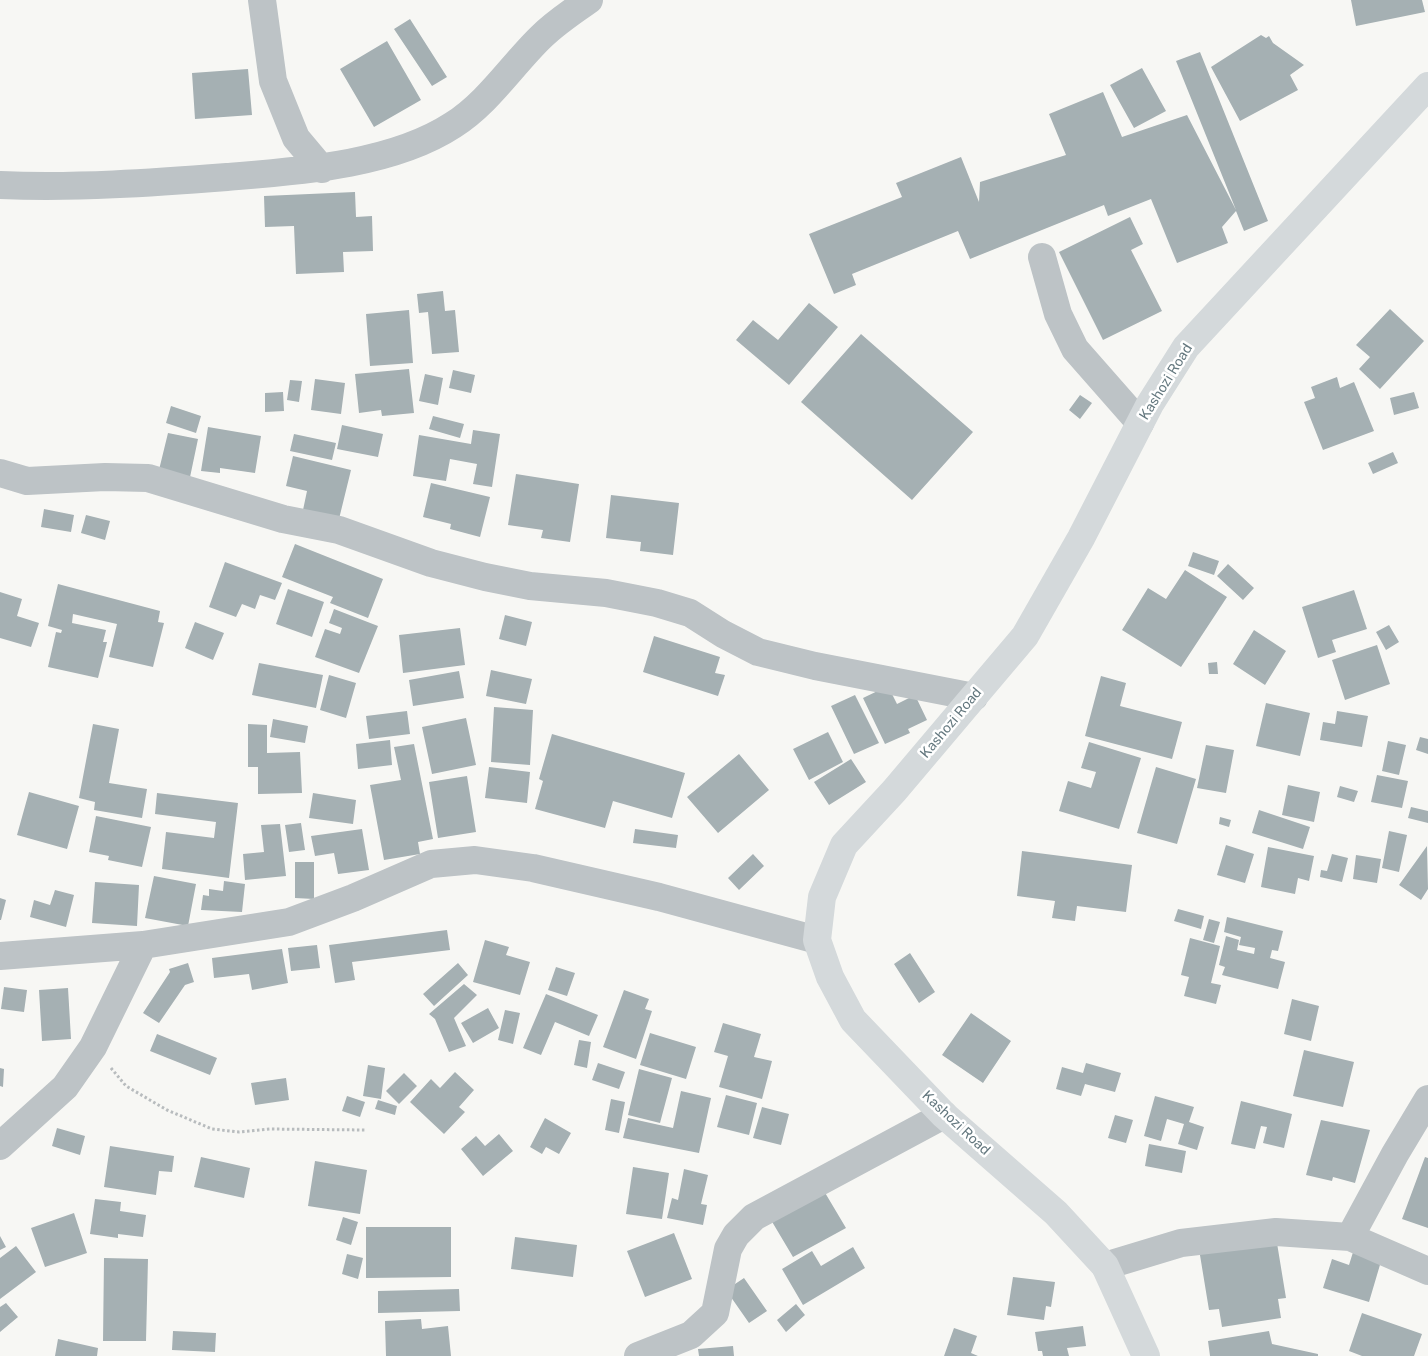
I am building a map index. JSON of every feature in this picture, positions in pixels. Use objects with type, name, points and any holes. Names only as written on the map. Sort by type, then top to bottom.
[{"type":"main road","name":"Kashozi Road","points":[[1146,1356],[1105,1266],[1056,1213],[944,1115],[853,1020],[830,978],[818,940],[822,897],[844,845],[894,791],[1025,636],[1081,538],[1140,423],[1186,347],[1428,86]]},
{"type":"street","points":[[262,0],[273,81],[296,138],[322,169]]},
{"type":"street","points":[[0,185],[49,186],[165,182],[322,169],[425,141],[454,125],[482,102],[542,35],[589,0]]},
{"type":"street","points":[[1042,257],[1058,314],[1075,349],[1140,423]]},
{"type":"street","points":[[0,473],[27,480],[105,477],[148,478],[283,518],[339,530],[431,564],[530,586],[606,593],[657,603],[690,613],[723,634],[758,652],[815,666],[974,697]]},
{"type":"street","points":[[0,956],[80,948],[143,945],[289,922],[353,898],[431,864],[475,860],[533,868],[659,897],[818,940]]},
{"type":"street","points":[[0,1146],[66,1087],[94,1047],[143,945]]},
{"type":"street","points":[[1350,1237],[1395,1154],[1428,1099]]},
{"type":"street","points":[[638,1356],[691,1335],[715,1313],[728,1249],[736,1235],[754,1217],[944,1115]]},
{"type":"street","points":[[1105,1266],[1190,1242],[1276,1232],[1350,1237],[1428,1271]]},
{"type":"path","points":[[94,1047],[126,1086],[167,1110],[212,1129],[239,1132],[270,1129],[365,1130]]},
{"type":"building","points":[[1351,0],[1422,0],[1425,12],[1356,26]]},
{"type":"building","points":[[410,19],[447,77],[432,86],[394,29]]},
{"type":"building","points":[[1261,35],[1266,38],[1269,36],[1273,43],[1304,65],[1290,75],[1298,90],[1240,121],[1211,67]]},
{"type":"building","points":[[387,41],[421,100],[374,127],[340,69]]},
{"type":"building","points":[[1200,52],[1268,221],[1244,231],[1236,211],[1222,227],[1228,243],[1177,263],[1151,199],[1108,216],[1104,205],[970,259],[958,231],[852,274],[856,285],[834,294],[809,234],[902,197],[896,183],[961,157],[979,202],[980,182],[1066,155],[1049,114],[1103,92],[1122,137],[1187,115],[1236,210],[1176,61]]},
{"type":"building","points":[[1142,68],[1166,111],[1134,128],[1110,85]]},
{"type":"building","points":[[248,69],[252,115],[195,119],[192,73]]},
{"type":"building","points":[[355,192],[356,217],[372,216],[373,251],[343,252],[344,272],[296,274],[294,226],[265,227],[264,196]]},
{"type":"building","points":[[1130,217],[1143,244],[1131,250],[1162,311],[1103,340],[1059,252]]},
{"type":"building","points":[[443,291],[445,311],[455,310],[459,352],[432,354],[428,312],[419,313],[417,294]]},
{"type":"building","points":[[809,303],[838,327],[789,385],[736,340],[753,320],[778,340]]},
{"type":"building","points":[[1390,309],[1424,341],[1380,389],[1359,369],[1370,357],[1356,345]]},
{"type":"building","points":[[409,310],[413,363],[370,366],[366,314]]},
{"type":"building","points":[[861,334],[973,432],[912,500],[801,402]]},
{"type":"building","points":[[409,369],[414,413],[382,416],[381,410],[359,413],[355,374]]},
{"type":"building","points":[[453,370],[475,375],[471,393],[449,388]]},
{"type":"building","points":[[425,374],[443,378],[438,405],[419,401]]},
{"type":"building","points":[[1337,377],[1340,388],[1354,382],[1374,431],[1323,450],[1304,402],[1315,398],[1311,387]]},
{"type":"building","points":[[315,379],[345,383],[341,414],[311,410]]},
{"type":"building","points":[[290,380],[302,381],[299,402],[287,400]]},
{"type":"building","points":[[283,392],[284,411],[265,412],[265,393]]},
{"type":"building","points":[[1414,392],[1419,408],[1394,415],[1390,398]]},
{"type":"building","points":[[1080,395],[1092,403],[1080,419],[1069,410]]},
{"type":"building","points":[[171,406],[201,416],[196,433],[166,423]]},
{"type":"building","points":[[433,416],[464,424],[460,438],[429,429]]},
{"type":"building","points":[[342,425],[383,434],[378,457],[337,449]]},
{"type":"building","points":[[208,427],[261,436],[255,473],[220,468],[220,473],[201,471]]},
{"type":"building","points":[[473,430],[500,434],[492,487],[473,484],[477,464],[450,459],[446,481],[413,476],[419,435],[471,444]]},
{"type":"building","points":[[168,433],[198,439],[189,482],[158,474]]},
{"type":"building","points":[[294,434],[336,443],[332,460],[290,451]]},
{"type":"building","points":[[1393,452],[1398,463],[1373,474],[1368,463]]},
{"type":"building","points":[[293,456],[351,470],[339,519],[303,510],[307,491],[286,486]]},
{"type":"building","points":[[516,474],[579,484],[570,542],[541,538],[543,530],[508,525]]},
{"type":"building","points":[[431,483],[490,497],[480,537],[450,529],[451,524],[423,517]]},
{"type":"building","points":[[611,495],[679,503],[673,555],[640,551],[641,542],[606,538]]},
{"type":"building","points":[[44,509],[74,515],[71,532],[41,527]]},
{"type":"building","points":[[86,515],[110,521],[105,540],[81,533]]},
{"type":"building","points":[[295,544],[383,579],[368,618],[330,603],[333,597],[282,577]]},
{"type":"building","points":[[1193,552],[1219,561],[1214,575],[1188,566]]},
{"type":"building","points":[[225,562],[282,583],[275,600],[260,595],[255,609],[242,604],[236,617],[209,607]]},
{"type":"building","points":[[1228,564],[1254,588],[1243,600],[1217,576]]},
{"type":"building","points":[[1185,570],[1227,597],[1181,667],[1122,630],[1148,588],[1166,599]]},
{"type":"building","points":[[58,584],[160,611],[158,622],[164,623],[153,667],[109,657],[117,624],[73,614],[72,623],[106,630],[103,642],[107,642],[98,678],[48,667],[56,632],[61,633],[62,630],[48,626]]},
{"type":"building","points":[[288,589],[324,602],[312,637],[276,624]]},
{"type":"building","points":[[1354,590],[1367,629],[1332,640],[1336,652],[1318,658],[1302,607]]},
{"type":"building","points":[[0,592],[22,599],[17,616],[39,623],[31,647],[0,638]]},
{"type":"building","points":[[334,609],[378,626],[359,673],[315,657],[325,629],[340,634],[342,628],[329,623]]},
{"type":"building","points":[[505,615],[532,622],[526,646],[499,639]]},
{"type":"building","points":[[195,622],[224,633],[213,660],[185,648]]},
{"type":"building","points":[[1389,625],[1399,642],[1386,650],[1376,632]]},
{"type":"building","points":[[460,628],[465,665],[403,673],[399,635]]},
{"type":"building","points":[[1254,630],[1286,651],[1265,685],[1233,664]]},
{"type":"building","points":[[654,636],[720,657],[715,673],[725,675],[718,696],[643,672]]},
{"type":"building","points":[[1377,645],[1390,684],[1345,700],[1332,660]]},
{"type":"building","points":[[1217,662],[1218,674],[1209,674],[1208,663]]},
{"type":"building","points":[[259,663],[323,675],[316,708],[252,695]]},
{"type":"building","points":[[491,670],[532,679],[526,704],[486,696]]},
{"type":"building","points":[[459,671],[464,698],[413,706],[409,680]]},
{"type":"building","points":[[329,675],[356,683],[346,718],[320,710]]},
{"type":"building","points":[[1101,676],[1126,683],[1120,706],[1182,722],[1172,759],[1085,736]]},
{"type":"building","points":[[888,686],[897,704],[915,695],[927,720],[908,729],[910,733],[885,744],[863,698]]},
{"type":"building","points":[[855,695],[879,743],[854,754],[831,706]]},
{"type":"building","points":[[1266,703],[1310,713],[1300,756],[1256,746]]},
{"type":"building","points":[[494,707],[533,710],[530,765],[491,762]]},
{"type":"building","points":[[407,711],[410,734],[369,739],[366,716]]},
{"type":"building","points":[[1337,711],[1368,716],[1362,747],[1320,740],[1323,722],[1335,724]]},
{"type":"building","points":[[466,718],[476,765],[432,774],[422,727]]},
{"type":"building","points":[[273,719],[308,726],[305,743],[270,737]]},
{"type":"building","points":[[93,724],[119,729],[109,783],[147,789],[142,818],[94,810],[95,802],[79,798]]},
{"type":"building","points":[[248,724],[267,725],[267,753],[300,752],[302,793],[258,794],[258,767],[248,767]]},
{"type":"building","points":[[828,732],[843,762],[809,780],[793,749]]},
{"type":"building","points":[[552,734],[685,773],[672,818],[613,801],[605,828],[535,809],[543,781],[539,779]]},
{"type":"building","points":[[1420,737],[1428,739],[1428,754],[1416,750]]},
{"type":"building","points":[[390,740],[392,765],[358,769],[356,744]]},
{"type":"building","points":[[1388,741],[1406,745],[1399,775],[1382,771]]},
{"type":"building","points":[[1089,742],[1141,758],[1119,829],[1059,811],[1068,781],[1091,788],[1096,772],[1081,768]]},
{"type":"building","points":[[414,744],[433,839],[418,842],[420,854],[384,860],[370,785],[401,780],[394,747]]},
{"type":"building","points":[[1206,745],[1234,750],[1226,793],[1197,788]]},
{"type":"building","points":[[739,754],[769,790],[718,833],[687,797]]},
{"type":"building","points":[[851,759],[866,782],[829,805],[814,782]]},
{"type":"building","points":[[489,767],[530,772],[527,803],[485,798]]},
{"type":"building","points":[[1156,767],[1196,779],[1177,844],[1137,833]]},
{"type":"building","points":[[1377,775],[1408,781],[1402,808],[1371,802]]},
{"type":"building","points":[[467,776],[476,832],[438,838],[429,782]]},
{"type":"building","points":[[1288,785],[1320,792],[1314,822],[1282,815]]},
{"type":"building","points":[[1340,786],[1358,791],[1354,802],[1337,797]]},
{"type":"building","points":[[29,792],[79,806],[67,849],[17,835]]},
{"type":"building","points":[[157,793],[238,803],[229,878],[162,869],[166,832],[214,838],[216,822],[155,814]]},
{"type":"building","points":[[313,793],[356,800],[353,824],[309,818]]},
{"type":"building","points":[[1411,807],[1428,811],[1428,823],[1408,818]]},
{"type":"building","points":[[1259,810],[1310,827],[1303,849],[1252,833]]},
{"type":"building","points":[[96,816],[151,827],[142,867],[108,860],[109,856],[89,852]]},
{"type":"building","points":[[1220,817],[1231,820],[1229,827],[1219,824]]},
{"type":"building","points":[[301,823],[305,850],[289,852],[285,825]]},
{"type":"building","points":[[280,824],[286,876],[245,880],[243,854],[264,852],[261,825]]},
{"type":"building","points":[[362,829],[369,870],[338,874],[334,853],[315,856],[311,836]]},
{"type":"building","points":[[635,829],[678,835],[676,848],[633,843]]},
{"type":"building","points":[[1389,831],[1407,835],[1399,872],[1382,868]]},
{"type":"building","points":[[1226,845],[1254,854],[1245,883],[1217,875]]},
{"type":"building","points":[[1427,846],[1428,889],[1421,900],[1399,885]]},
{"type":"building","points":[[1268,847],[1314,856],[1309,881],[1298,878],[1295,894],[1261,887]]},
{"type":"building","points":[[1022,851],[1132,865],[1126,912],[1077,906],[1075,921],[1052,918],[1055,901],[1017,896]]},
{"type":"building","points":[[753,854],[764,866],[739,890],[728,878]]},
{"type":"building","points":[[1332,854],[1348,858],[1342,882],[1320,877],[1321,870],[1327,871]]},
{"type":"building","points":[[1356,855],[1381,859],[1377,883],[1353,879]]},
{"type":"building","points":[[295,862],[314,862],[314,899],[295,898]]},
{"type":"building","points":[[154,876],[196,884],[188,926],[145,918]]},
{"type":"building","points":[[224,881],[245,884],[242,912],[201,910],[203,895],[209,896],[209,889],[223,891]]},
{"type":"building","points":[[95,882],[139,885],[137,926],[92,923]]},
{"type":"building","points":[[55,890],[74,895],[66,927],[30,917],[34,900],[50,905]]},
{"type":"building","points":[[0,898],[6,900],[1,920],[0,920]]},
{"type":"building","points":[[1178,909],[1204,916],[1201,929],[1174,921]]},
{"type":"building","points":[[1227,917],[1283,931],[1278,951],[1272,950],[1270,958],[1285,962],[1278,989],[1222,975],[1225,967],[1219,965],[1226,936],[1239,940],[1237,950],[1254,954],[1255,948],[1239,945],[1241,937],[1224,932]]},
{"type":"building","points":[[1209,919],[1220,922],[1214,943],[1203,940]]},
{"type":"building","points":[[447,930],[450,950],[352,962],[355,980],[335,983],[329,945]]},
{"type":"building","points":[[1190,938],[1220,946],[1211,983],[1221,985],[1216,1004],[1184,996],[1189,977],[1181,975]]},
{"type":"building","points":[[485,940],[509,947],[506,955],[530,962],[520,995],[473,982]]},
{"type":"building","points":[[317,945],[320,968],[291,971],[288,948]]},
{"type":"building","points":[[282,949],[288,983],[252,990],[249,974],[214,978],[212,958]]},
{"type":"building","points":[[910,953],[935,992],[919,1003],[894,964]]},
{"type":"building","points":[[188,963],[194,982],[185,985],[159,1023],[143,1013],[170,972],[169,969]]},
{"type":"building","points":[[458,963],[468,975],[434,1006],[423,994]]},
{"type":"building","points":[[556,967],[575,973],[567,996],[548,990]]},
{"type":"building","points":[[464,984],[477,995],[454,1018],[466,1046],[449,1052],[435,1019],[429,1014]]},
{"type":"building","points":[[4,987],[27,990],[24,1012],[1,1009]]},
{"type":"building","points":[[68,988],[71,1039],[42,1041],[39,990]]},
{"type":"building","points":[[624,990],[649,999],[645,1009],[652,1011],[636,1059],[603,1047]]},
{"type":"building","points":[[546,994],[598,1015],[589,1036],[555,1022],[541,1055],[523,1048]]},
{"type":"building","points":[[1292,999],[1319,1006],[1311,1041],[1284,1034]]},
{"type":"building","points":[[488,1008],[499,1028],[473,1043],[461,1023]]},
{"type":"building","points":[[505,1010],[520,1013],[513,1044],[498,1040]]},
{"type":"building","points":[[971,1013],[1011,1041],[983,1083],[942,1055]]},
{"type":"building","points":[[723,1023],[761,1034],[754,1057],[772,1061],[762,1099],[719,1087],[728,1056],[714,1052]]},
{"type":"building","points":[[650,1033],[696,1047],[686,1079],[640,1065]]},
{"type":"building","points":[[157,1034],[217,1058],[210,1075],[150,1051]]},
{"type":"building","points":[[579,1040],[591,1042],[587,1068],[574,1065]]},
{"type":"building","points":[[1304,1050],[1354,1062],[1343,1107],[1293,1096]]},
{"type":"building","points":[[598,1063],[625,1072],[619,1089],[592,1080]]},
{"type":"building","points":[[1086,1063],[1121,1073],[1115,1092],[1085,1084],[1081,1096],[1056,1089],[1062,1067],[1083,1073]]},
{"type":"building","points":[[368,1065],[385,1068],[381,1099],[363,1096]]},
{"type":"building","points":[[0,1068],[4,1069],[3,1087],[0,1086]]},
{"type":"building","points":[[639,1069],[672,1078],[660,1123],[628,1115]]},
{"type":"building","points":[[455,1072],[474,1090],[459,1107],[465,1112],[444,1134],[410,1102],[431,1079],[440,1088]]},
{"type":"building","points":[[404,1073],[417,1086],[399,1104],[386,1091]]},
{"type":"building","points":[[286,1078],[289,1100],[255,1105],[251,1083]]},
{"type":"building","points":[[681,1091],[711,1098],[699,1153],[623,1138],[628,1118],[673,1128]]},
{"type":"building","points":[[726,1095],[757,1103],[749,1135],[717,1127]]},
{"type":"building","points":[[347,1096],[365,1102],[360,1117],[342,1111]]},
{"type":"building","points":[[1155,1096],[1194,1107],[1189,1122],[1204,1127],[1197,1150],[1178,1144],[1184,1124],[1167,1119],[1161,1141],[1144,1136]]},
{"type":"building","points":[[611,1099],[625,1102],[619,1133],[605,1130]]},
{"type":"building","points":[[378,1100],[397,1106],[395,1115],[375,1109]]},
{"type":"building","points":[[1241,1101],[1292,1114],[1284,1148],[1263,1143],[1267,1127],[1261,1126],[1255,1149],[1231,1144]]},
{"type":"building","points":[[762,1107],[789,1114],[781,1145],[753,1138]]},
{"type":"building","points":[[1115,1115],[1133,1120],[1126,1143],[1108,1138]]},
{"type":"building","points":[[545,1118],[571,1133],[559,1154],[546,1147],[542,1154],[530,1147]]},
{"type":"building","points":[[1321,1120],[1370,1130],[1355,1183],[1333,1177],[1332,1181],[1306,1175]]},
{"type":"building","points":[[57,1128],[85,1136],[80,1155],[52,1146]]},
{"type":"building","points":[[499,1134],[513,1151],[483,1176],[461,1149],[476,1136],[485,1146]]},
{"type":"building","points":[[1149,1144],[1186,1151],[1182,1173],[1145,1166]]},
{"type":"building","points":[[110,1146],[174,1156],[172,1172],[159,1171],[156,1195],[104,1187]]},
{"type":"building","points":[[201,1157],[250,1168],[244,1198],[194,1187]]},
{"type":"building","points":[[1425,1157],[1428,1158],[1428,1228],[1402,1219]]},
{"type":"building","points":[[315,1161],[367,1170],[360,1214],[308,1206]]},
{"type":"building","points":[[633,1167],[669,1173],[662,1219],[626,1214]]},
{"type":"building","points":[[684,1169],[708,1175],[701,1204],[707,1205],[703,1225],[667,1218],[672,1198],[678,1200]]},
{"type":"building","points":[[824,1191],[846,1228],[793,1257],[771,1220]]},
{"type":"building","points":[[95,1199],[121,1202],[120,1211],[146,1215],[143,1237],[118,1234],[118,1238],[90,1234]]},
{"type":"building","points":[[74,1213],[87,1253],[45,1267],[31,1228]]},
{"type":"building","points":[[343,1217],[358,1222],[351,1245],[336,1240]]},
{"type":"building","points":[[366,1227],[451,1227],[451,1277],[366,1278]]},
{"type":"building","points":[[674,1233],[692,1279],[645,1297],[627,1251]]},
{"type":"building","points":[[0,1236],[6,1247],[0,1250]]},
{"type":"building","points":[[515,1237],[577,1245],[573,1277],[511,1269]]},
{"type":"building","points":[[1276,1237],[1286,1298],[1278,1299],[1281,1318],[1222,1327],[1219,1309],[1209,1310],[1199,1249]]},
{"type":"building","points":[[16,1246],[36,1272],[0,1299],[0,1258]]},
{"type":"building","points":[[853,1247],[865,1268],[803,1305],[782,1269],[812,1251],[821,1266]]},
{"type":"building","points":[[1354,1249],[1382,1258],[1369,1302],[1323,1288],[1332,1259],[1349,1265]]},
{"type":"building","points":[[347,1254],[363,1258],[358,1279],[342,1274]]},
{"type":"building","points":[[104,1258],[148,1259],[146,1341],[103,1341]]},
{"type":"building","points":[[1013,1277],[1055,1282],[1051,1307],[1046,1306],[1044,1320],[1007,1315]]},
{"type":"building","points":[[744,1278],[767,1311],[749,1323],[726,1290]]},
{"type":"building","points":[[459,1289],[460,1311],[378,1313],[378,1291]]},
{"type":"building","points":[[6,1303],[18,1317],[0,1332],[0,1307]]},
{"type":"building","points":[[796,1304],[805,1315],[786,1332],[777,1320]]},
{"type":"building","points":[[1362,1313],[1422,1334],[1414,1356],[1362,1356],[1349,1351]]},
{"type":"building","points":[[421,1319],[422,1329],[448,1326],[451,1356],[386,1356],[385,1321]]},
{"type":"building","points":[[1083,1326],[1086,1346],[1067,1348],[1069,1356],[1043,1356],[1042,1351],[1038,1351],[1035,1332]]},
{"type":"building","points":[[954,1328],[977,1336],[971,1353],[978,1356],[944,1356]]},
{"type":"building","points":[[173,1331],[216,1333],[215,1352],[172,1350]]},
{"type":"building","points":[[1269,1331],[1272,1344],[1318,1354],[1318,1356],[1210,1356],[1208,1341]]},
{"type":"building","points":[[58,1339],[98,1348],[97,1356],[55,1356]]},
{"type":"building","points":[[733,1346],[734,1356],[699,1356],[698,1349]]}]
